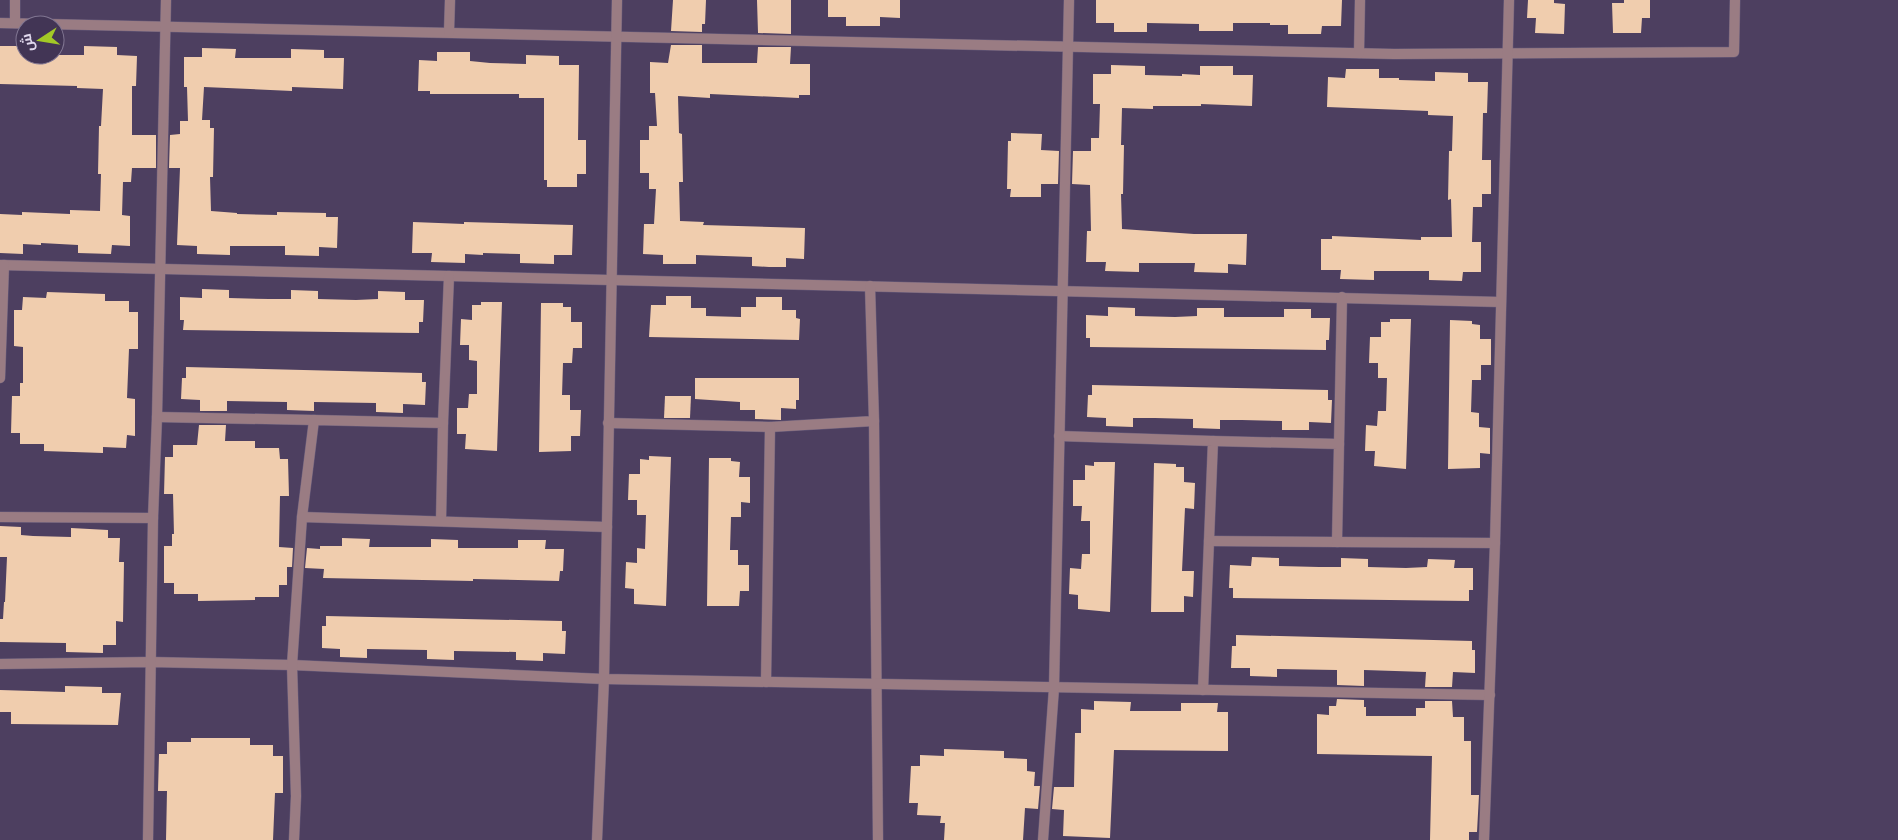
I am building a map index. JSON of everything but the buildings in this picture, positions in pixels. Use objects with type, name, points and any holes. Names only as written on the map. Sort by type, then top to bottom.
[{"type":"street","points":[[15,0],[15,15]]},
{"type":"street","points":[[148,840],[153,518],[166,0]]},
{"type":"street","points":[[449,32],[450,0]]},
{"type":"street","points":[[597,840],[604,679],[616,0]]},
{"type":"street","points":[[1043,840],[1054,688],[1061,290],[1069,0]]},
{"type":"street","points":[[1359,53],[1360,0]]},
{"type":"street","points":[[1484,840],[1495,542],[1509,0]]},
{"type":"street","points":[[65,24],[1359,53],[1734,52],[1735,0]]},
{"type":"street","points":[[0,22],[15,23]]},
{"type":"street","points":[[0,378],[2,265],[1500,302]]},
{"type":"street","points":[[441,521],[449,276]]},
{"type":"street","points":[[870,286],[874,421],[878,840]]},
{"type":"street","points":[[1337,542],[1342,297]]},
{"type":"street","points":[[157,417],[443,423]]},
{"type":"street","points":[[294,840],[296,796],[292,665],[302,517],[314,420]]},
{"type":"street","points":[[608,423],[770,427],[874,421]]},
{"type":"street","points":[[766,682],[770,427]]},
{"type":"street","points":[[1059,436],[1339,444]]},
{"type":"street","points":[[1203,690],[1213,440]]},
{"type":"street","points":[[0,517],[153,518]]},
{"type":"street","points":[[302,517],[607,527]]},
{"type":"street","points":[[1209,541],[1495,542]]},
{"type":"street","points":[[0,664],[150,662],[292,665],[604,679],[1490,695]]}]
